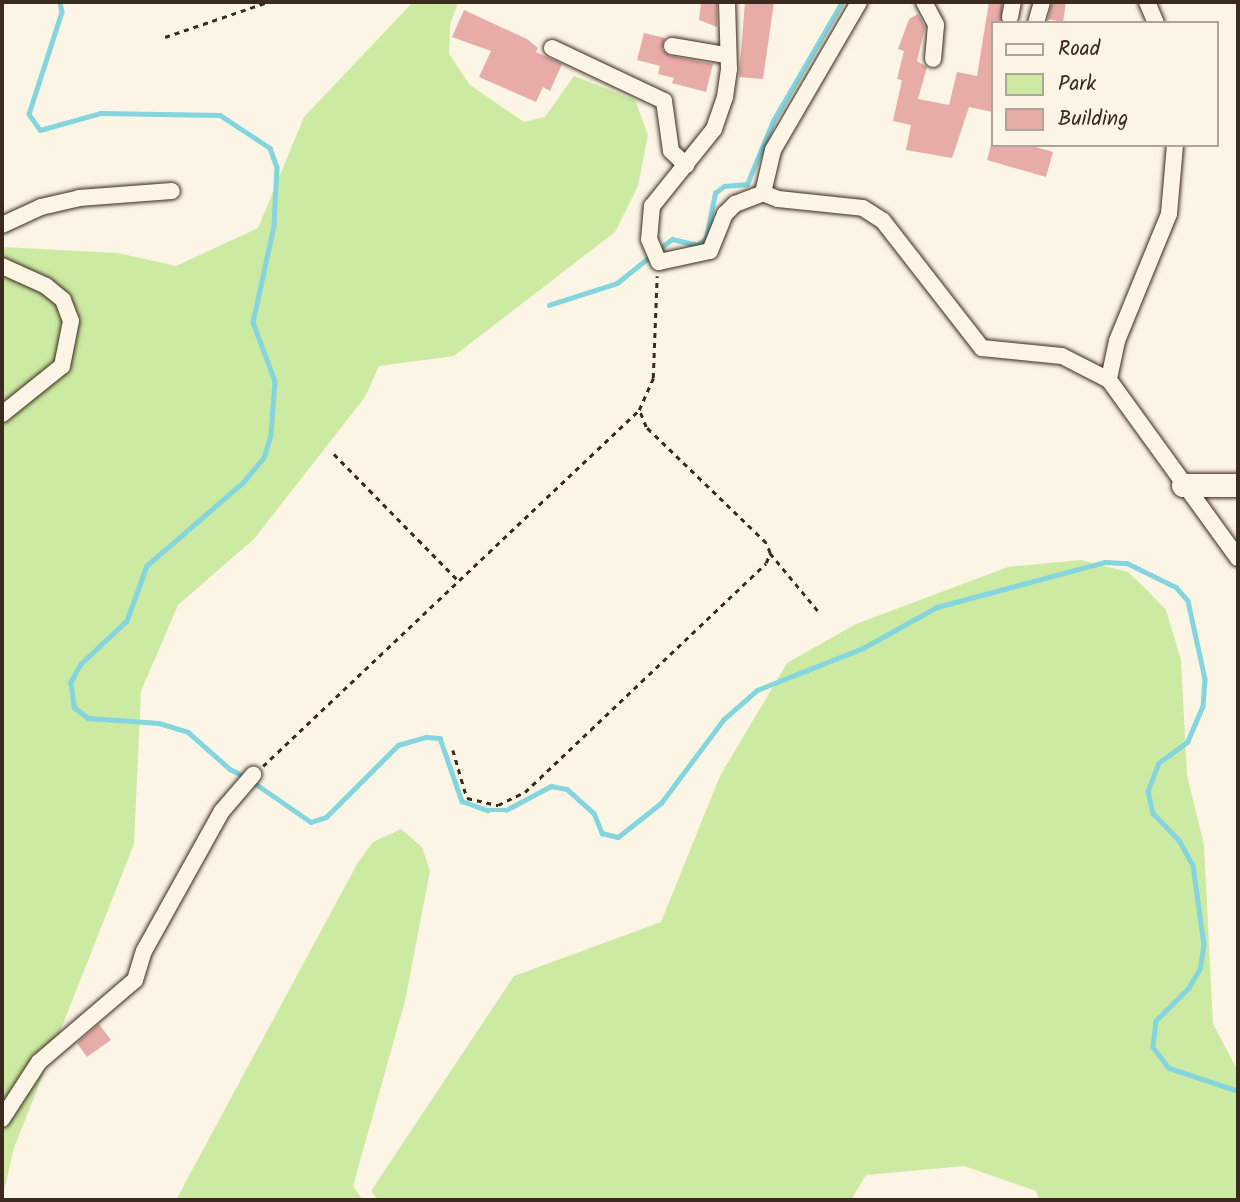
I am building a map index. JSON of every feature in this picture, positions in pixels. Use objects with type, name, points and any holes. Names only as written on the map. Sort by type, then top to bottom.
[{"type":"street","points":[[727,2],[725,97],[714,128],[652,206],[655,255],[710,251],[725,214],[734,204],[763,193],[873,213],[982,348],[1062,356],[1109,380],[1238,558]]},
{"type":"street","points":[[763,193],[774,149],[859,2]]},
{"type":"street","points":[[924,2],[936,25],[933,59]]},
{"type":"street","points":[[1037,21],[1042,2]]},
{"type":"street","points":[[1147,2],[1155,21]]},
{"type":"street","points":[[671,46],[726,55]]},
{"type":"street","points":[[552,48],[664,101],[669,110],[671,151],[686,165]]},
{"type":"street","points":[[1109,380],[1116,341],[1169,214],[1175,147]]},
{"type":"street","points":[[2,225],[41,207],[79,198],[172,191]]},
{"type":"street","points":[[2,266],[46,286],[63,300],[71,321],[62,366],[2,414]]},
{"type":"street","points":[[1183,485],[1238,485]]},
{"type":"street","points":[[2,1119],[39,1062],[135,980],[144,951],[222,811],[251,778]]},
{"type":"path","points":[[165,37],[268,2]]},
{"type":"path","points":[[251,778],[639,410],[653,378],[655,255]]},
{"type":"path","points":[[639,410],[646,427],[766,543],[770,553],[819,612]]},
{"type":"path","points":[[334,454],[458,580]]},
{"type":"path","points":[[453,750],[467,798],[498,805],[525,792],[766,562],[770,553]]},
{"type":"path","points":[[1238,748],[1238,778]]},
{"type":"green space","points":[[413,2],[458,2],[450,25],[449,54],[470,85],[524,122],[545,117],[574,76],[635,100],[648,135],[638,186],[615,232],[454,356],[379,366],[365,397],[254,539],[178,605],[141,691],[134,844],[14,1148],[2,1199],[2,247],[118,253],[176,266],[258,228],[304,117]]},
{"type":"green space","points":[[1081,560],[1128,572],[1147,590],[1166,610],[1181,660],[1187,775],[1204,845],[1213,1024],[1238,1071],[1238,1200],[1039,1200],[1036,1191],[964,1166],[866,1175],[851,1200],[378,1200],[371,1191],[514,976],[661,922],[720,776],[787,663],[856,624],[1008,567]]},
{"type":"green space","points":[[401,829],[422,847],[430,871],[405,1001],[353,1186],[363,1200],[176,1200],[357,864],[373,842]]},
{"type":"building","points":[[701,2],[717,3],[717,27],[699,20]]},
{"type":"building","points":[[745,2],[774,2],[763,79],[739,77]]},
{"type":"building","points":[[989,2],[1002,2],[1002,21],[992,21],[992,112],[969,107],[952,158],[906,150],[911,125],[893,121],[902,80],[897,79],[904,51],[898,49],[909,19],[918,14],[925,27],[917,61],[927,67],[918,99],[949,105],[957,72],[977,76]]},
{"type":"building","points":[[1052,2],[1066,2],[1063,21],[1048,19]]},
{"type":"building","points":[[464,10],[527,39],[538,48],[536,52],[562,64],[550,91],[543,87],[536,102],[479,77],[491,51],[452,37]]},
{"type":"building","points":[[644,33],[665,38],[662,49],[670,56],[713,64],[706,92],[672,83],[674,78],[658,74],[660,66],[637,60]]},
{"type":"building","points":[[991,145],[1036,147],[1053,152],[1046,177],[987,160]]},
{"type":"building","points":[[99,1024],[111,1040],[87,1057],[77,1043]]},
{"type":"waterway","points":[[60,2],[62,12],[29,114],[40,130],[101,113],[220,115],[270,148],[277,167],[274,226],[253,322],[275,381],[271,435],[264,458],[244,482],[147,566],[127,621],[81,664],[71,682],[74,707],[88,718],[159,723],[188,732],[230,769],[246,777]]},
{"type":"waterway","points":[[549,305],[617,283],[672,239],[697,245],[706,238],[715,193],[724,186],[747,184],[773,121],[842,2]]},
{"type":"waterway","points":[[253,782],[311,822],[326,817],[398,745],[426,737],[440,738],[462,801],[487,810],[506,810],[551,786],[567,789],[594,813],[602,833],[618,837],[661,803],[723,720],[757,690],[863,648],[937,607],[1105,562],[1127,563],[1176,587],[1188,601],[1205,679],[1203,706],[1188,742],[1159,763],[1148,791],[1153,813],[1179,840],[1193,865],[1204,945],[1200,969],[1189,988],[1156,1021],[1153,1047],[1169,1068],[1238,1091]]}]
